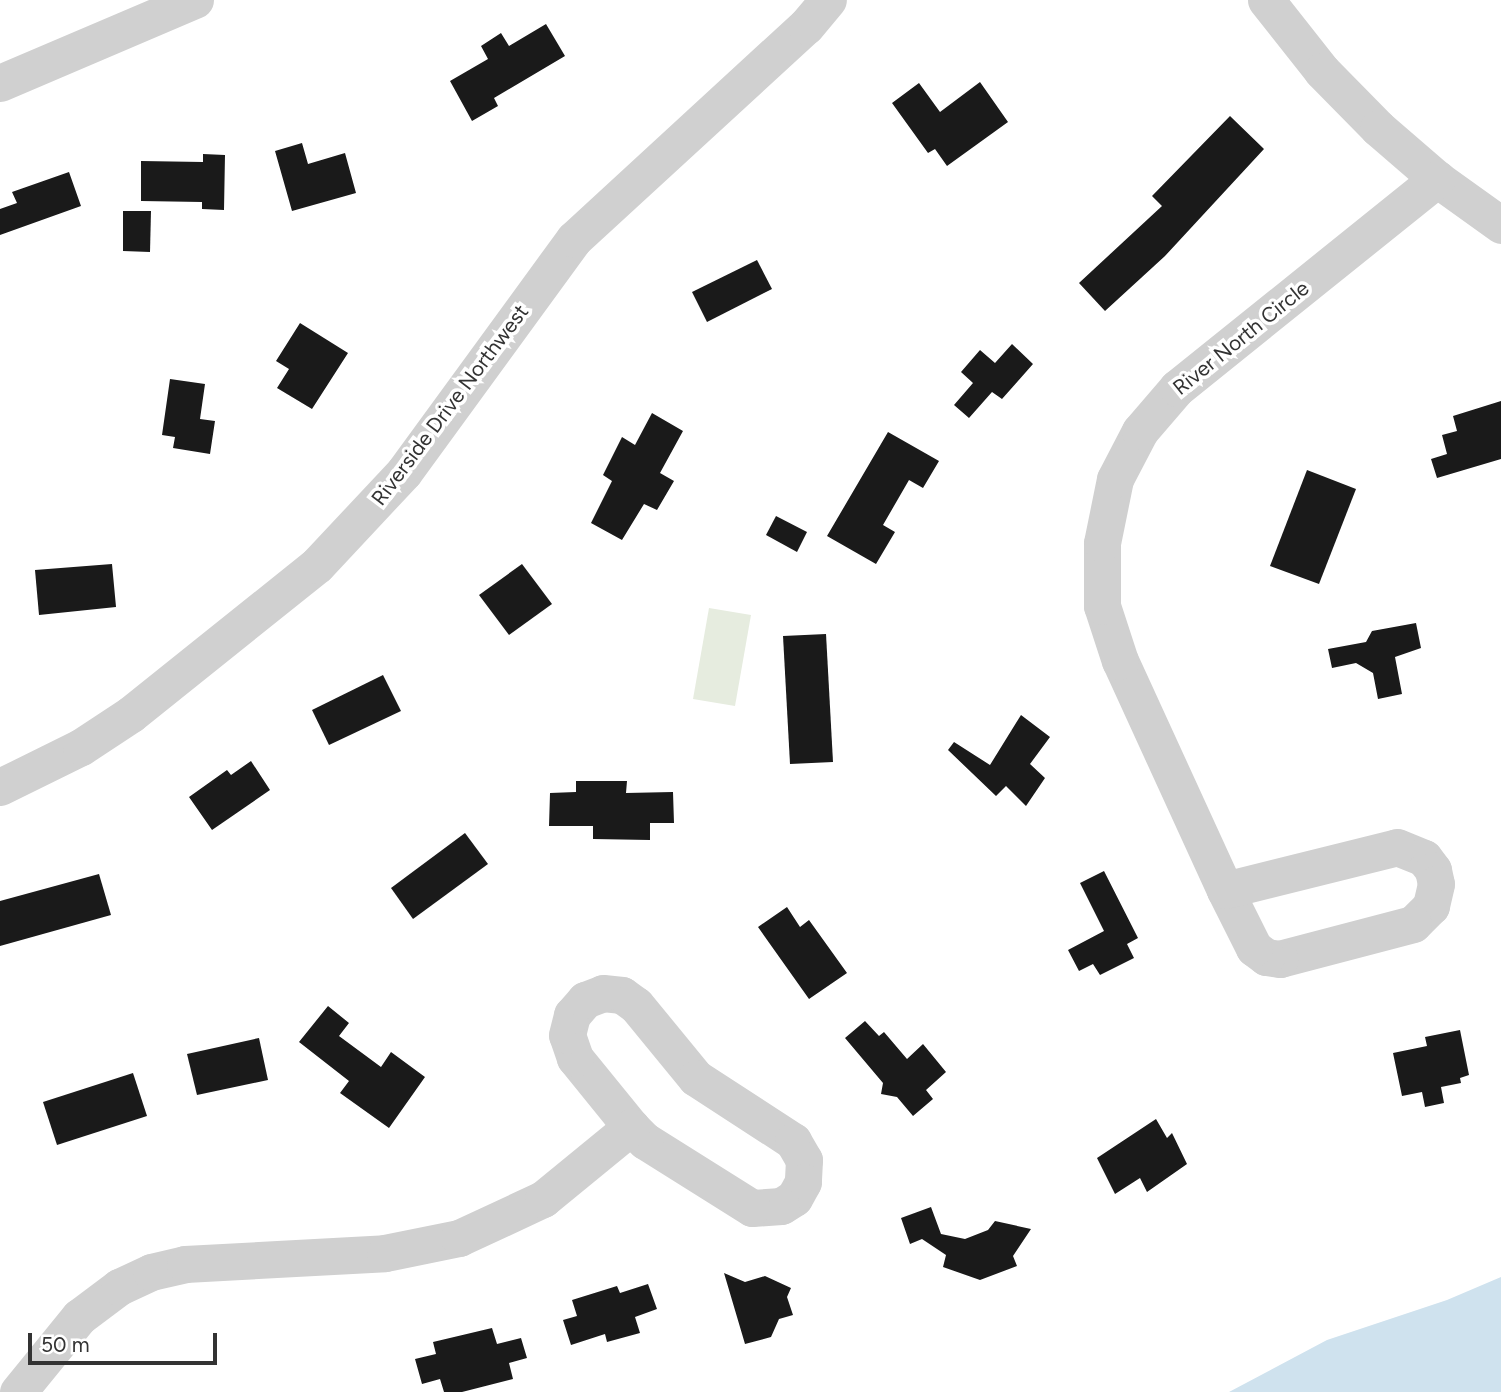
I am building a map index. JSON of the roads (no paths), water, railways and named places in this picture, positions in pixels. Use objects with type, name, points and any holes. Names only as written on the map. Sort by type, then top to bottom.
[{"type":"street","points":[[0,83],[195,0]]},
{"type":"street","name":"Riverside Drive Northwest","points":[[0,787],[81,747],[131,714],[317,565],[404,472],[574,239],[806,26],[828,0]]},
{"type":"street","points":[[1266,0],[1322,71],[1437,179],[1501,225]]},
{"type":"street","name":"River North Circle","points":[[1225,890],[1397,847],[1424,858],[1436,884],[1431,906],[1413,924],[1280,959],[1266,957],[1254,947],[1225,890],[1120,661],[1102,606],[1102,543],[1115,480],[1140,431],[1177,388],[1437,179]]},
{"type":"street","points":[[603,993],[622,995],[636,1004],[696,1078],[793,1141],[804,1160],[803,1182],[781,1206],[752,1208],[645,1141],[631,1127],[575,1058],[567,1035],[578,1007],[603,993]]},
{"type":"street","points":[[18,1392],[79,1317],[119,1287],[151,1272],[185,1264],[385,1254],[459,1238],[543,1199],[631,1127]]},
{"type":"water","points":[[1501,1277],[1501,1392],[1229,1392],[1327,1340],[1447,1300]]}]
